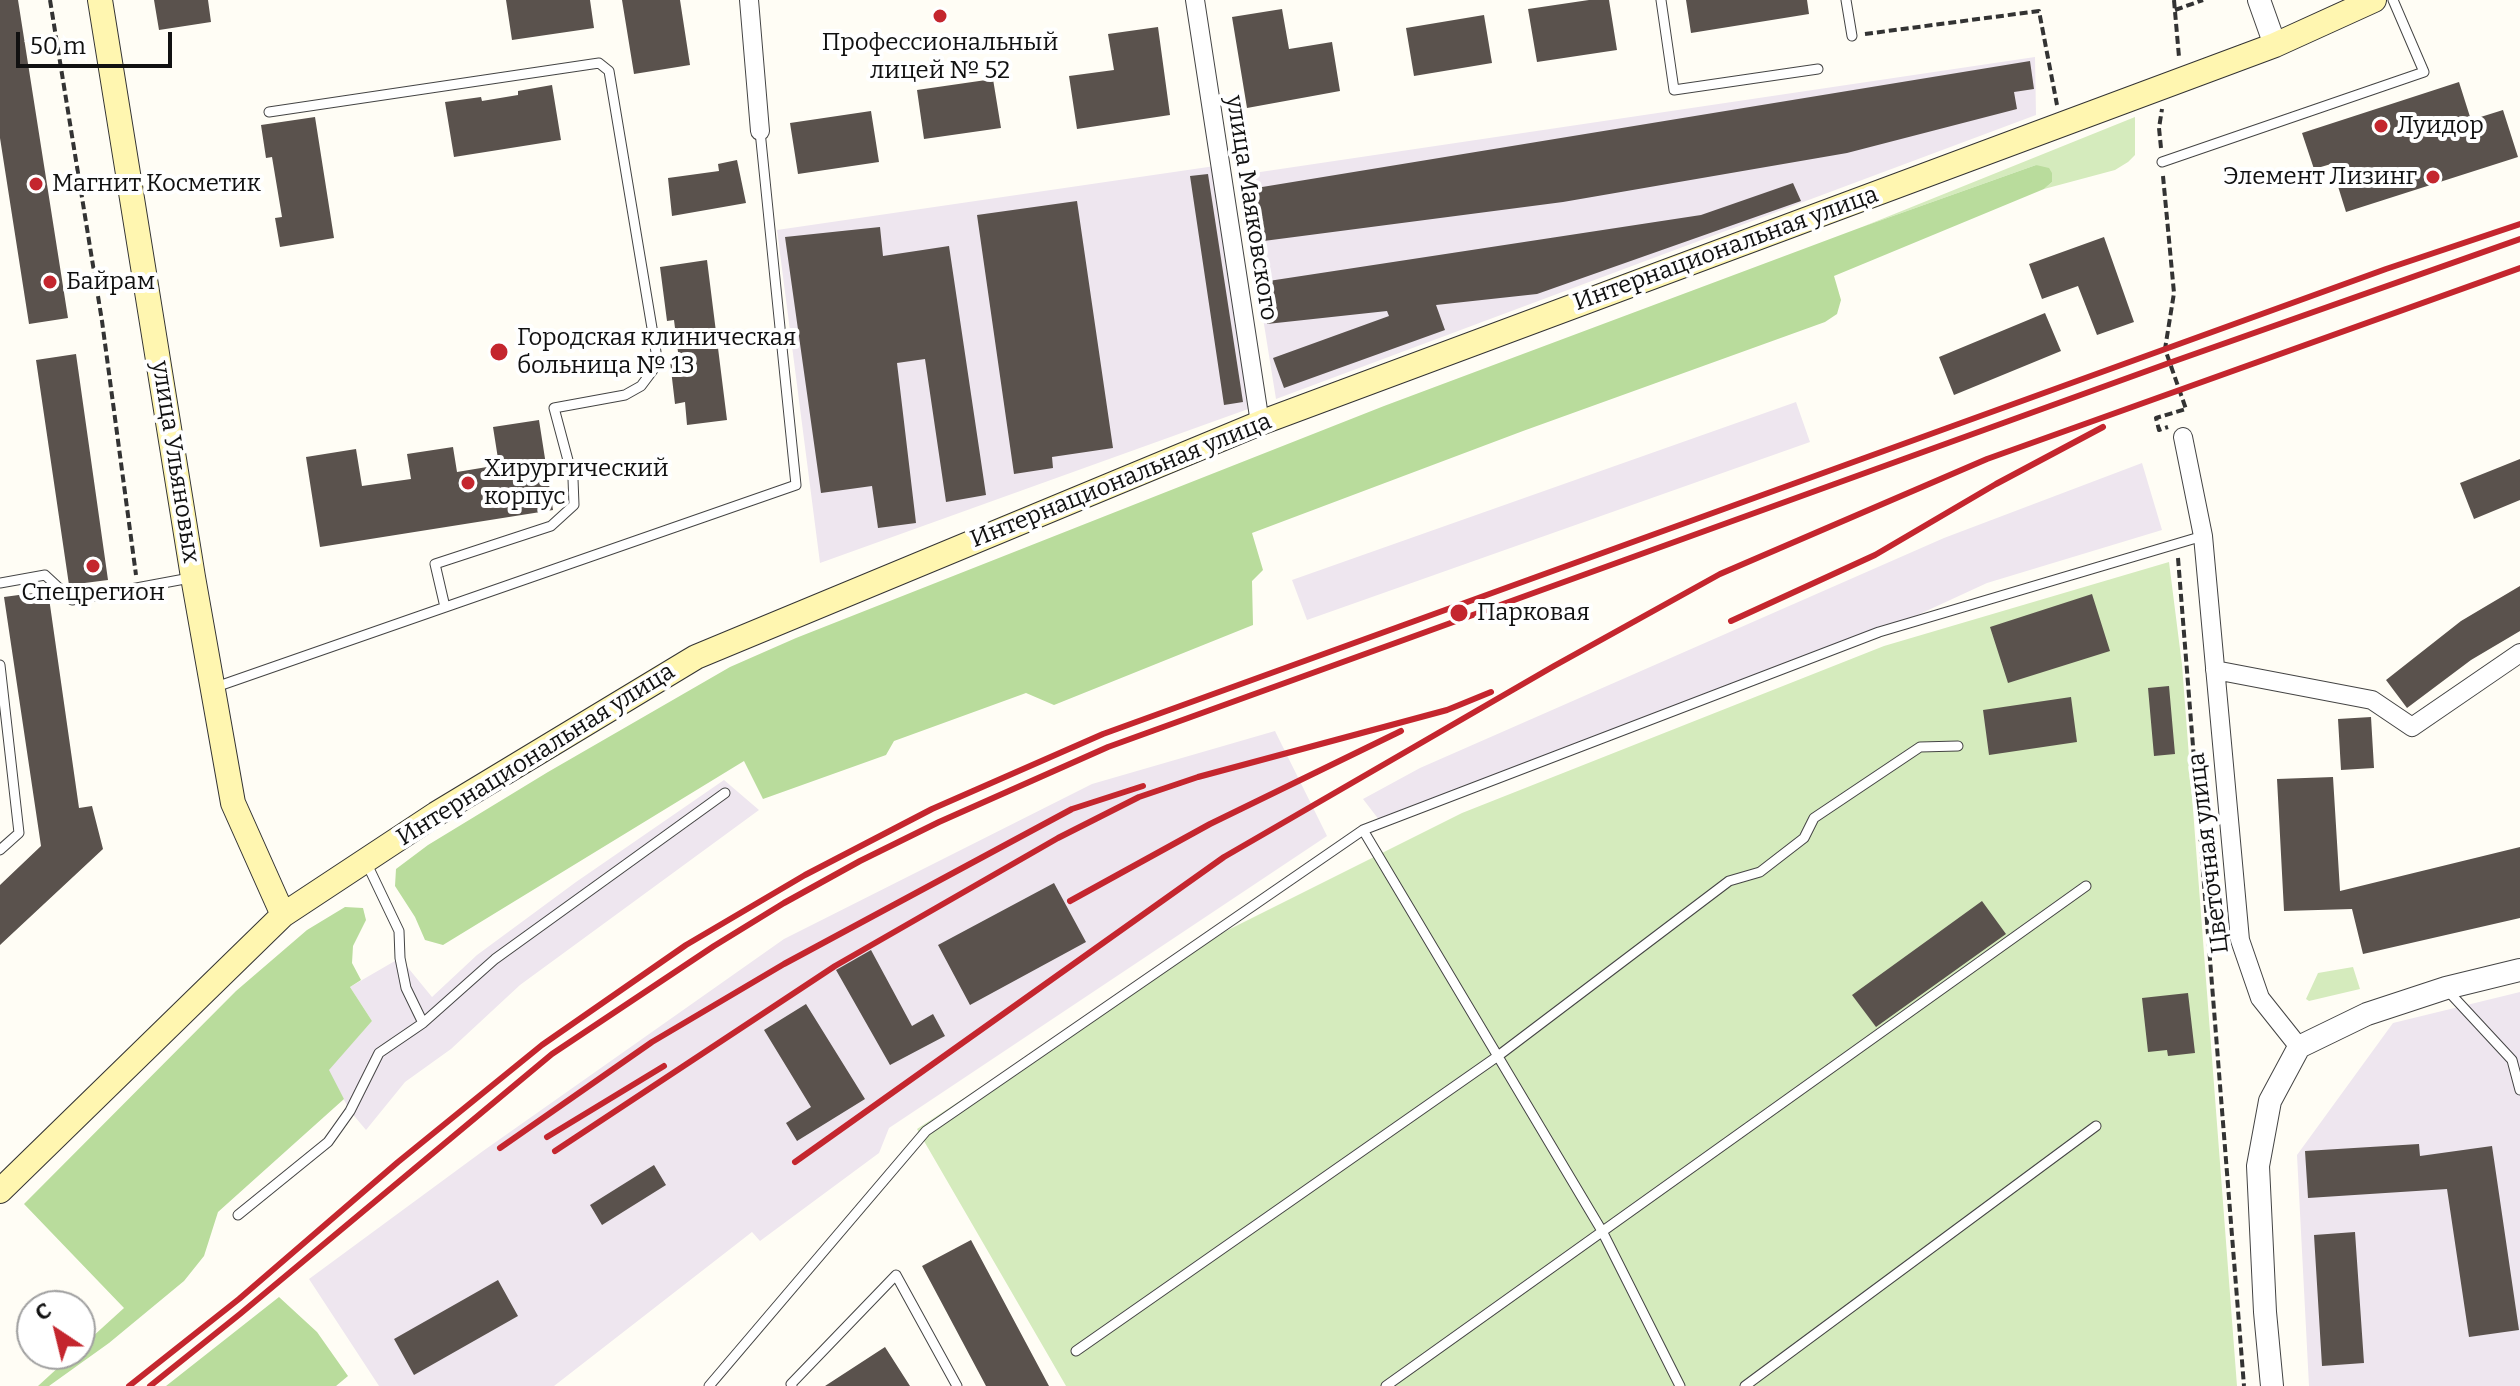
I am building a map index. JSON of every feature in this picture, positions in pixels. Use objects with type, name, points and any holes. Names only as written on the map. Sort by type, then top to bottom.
[{"type":"main road","name":"улица Ульяновых","points":[[100,0],[193,577],[233,803],[283,915]]},
{"type":"main road","name":"Интернациональная улица","points":[[0,1191],[283,915],[436,814],[696,657],[1260,423],[2275,45],[2374,0]]},
{"type":"street","points":[[749,0],[760,131]]},
{"type":"street","name":"улица Маяковского","points":[[1195,0],[1260,423]]},
{"type":"street","points":[[2259,0],[2275,45]]},
{"type":"street","name":"Цветочная улица","points":[[2183,437],[2203,536],[2240,940],[2260,998],[2299,1047]]},
{"type":"street","points":[[2215,670],[2372,700],[2412,727],[2520,653]]},
{"type":"street","points":[[2268,1383],[2258,1166],[2270,1101],[2299,1047],[2367,1014],[2446,988],[2520,970]]},
{"type":"lane","points":[[1661,0],[1674,90],[1818,69]]},
{"type":"lane","points":[[1846,0],[1852,36]]},
{"type":"lane","points":[[2162,162],[2424,72],[2393,0]]},
{"type":"lane","points":[[269,112],[599,63],[609,71],[656,352],[653,370],[641,386],[625,395],[554,408],[573,479],[574,505],[551,526],[435,564],[445,607]]},
{"type":"lane","points":[[213,688],[796,485],[760,131]]},
{"type":"lane","points":[[709,1386],[926,1131],[1363,830],[1879,632],[2203,536]]},
{"type":"lane","points":[[0,583],[45,575],[72,600],[193,577]]},
{"type":"lane","points":[[0,665],[19,833],[0,850]]},
{"type":"lane","points":[[1076,1351],[1498,1056],[1729,881],[1760,872],[1804,838],[1814,818],[1920,747],[1958,746]]},
{"type":"lane","points":[[238,1215],[328,1142],[350,1111],[379,1053],[423,1023],[495,959],[725,793]]},
{"type":"lane","points":[[1363,830],[1602,1231],[1680,1386]]},
{"type":"lane","points":[[365,861],[399,931],[406,988],[423,1023]]},
{"type":"lane","points":[[1386,1386],[2086,886]]},
{"type":"lane","points":[[2446,988],[2512,1060],[2520,1090]]},
{"type":"lane","points":[[1745,1386],[2096,1126]]},
{"type":"lane","points":[[792,1386],[896,1275],[957,1386]]},
{"type":"path","points":[[50,0],[102,321],[138,588]]},
{"type":"path","points":[[2175,10],[2203,0]]},
{"type":"path","points":[[1852,36],[2039,11],[2057,107]]},
{"type":"path","points":[[2174,293],[2165,349],[2184,404]]},
{"type":"path","points":[[2177,544],[2244,1386]]},
{"type":"shaded area","points":[[2035,57],[2036,115],[1276,399],[1240,175]]},
{"type":"shaded area","points":[[1215,166],[1251,408],[820,563],[777,230]]},
{"type":"shaded area","points":[[1796,402],[1810,442],[1307,620],[1292,580]]},
{"type":"shaded area","points":[[2142,463],[2162,530],[1987,583],[1898,624],[1578,753],[1383,825],[1363,799],[1420,768],[1944,538]]},
{"type":"shaded area","points":[[1275,731],[1327,836],[889,1128],[879,1153],[760,1241],[752,1232],[554,1386],[379,1386],[309,1279],[483,1151],[784,939],[1092,784]]},
{"type":"shaded area","points":[[724,780],[759,810],[520,985],[451,1049],[405,1082],[366,1130],[350,1111],[328,1070],[372,1021],[350,987],[400,958],[432,997],[477,955]]},
{"type":"shaded area","points":[[2520,992],[2520,1386],[2309,1386],[2297,1155],[2393,1023]]},
{"type":"green space","points":[[2135,117],[2135,155],[2115,170],[2044,189],[2052,182],[2036,165],[1862,227]]},
{"type":"green space","points":[[2036,165],[2049,168],[2052,173],[2052,182],[2044,189],[1834,276],[1841,300],[1837,314],[1825,322],[1252,533],[1263,570],[1252,581],[1253,625],[1054,705],[1026,693],[894,741],[886,755],[763,799],[744,761],[443,945],[425,940],[415,917],[395,886],[396,869],[428,845],[730,667],[796,638],[1384,406]]},
{"type":"green space","points":[[2169,562],[2182,665],[2237,1386],[1066,1386],[917,1129],[1196,946],[1462,813],[1884,646]]},
{"type":"green space","points":[[345,907],[363,908],[366,920],[353,946],[352,963],[361,980],[350,987],[372,1021],[329,1070],[344,1099],[218,1212],[204,1256],[184,1281],[96,1352],[96,1333],[124,1308],[24,1204],[236,991],[307,930]]},
{"type":"green space","points":[[2353,967],[2360,989],[2309,1001],[2306,999],[2318,973]]},
{"type":"green space","points":[[279,1297],[317,1332],[348,1376],[336,1386],[166,1386]]},
{"type":"green space","points":[[56,1370],[71,1370],[49,1386],[38,1386]]},
{"type":"building","points":[[0,0],[18,0],[68,318],[29,324],[0,138]]},
{"type":"building","points":[[154,0],[208,0],[211,22],[159,30]]},
{"type":"building","points":[[506,0],[590,0],[594,28],[512,40]]},
{"type":"building","points":[[622,0],[680,0],[690,65],[634,74]]},
{"type":"building","points":[[1609,0],[1617,50],[1537,62],[1528,9]]},
{"type":"building","points":[[1686,0],[1807,0],[1809,14],[1691,33]]},
{"type":"building","points":[[1282,9],[1289,49],[1332,42],[1340,91],[1247,108],[1232,17]]},
{"type":"building","points":[[1484,15],[1492,63],[1414,76],[1406,28]]},
{"type":"building","points":[[1158,27],[1170,115],[1077,129],[1069,76],[1114,70],[1108,34]]},
{"type":"building","points":[[2030,61],[2034,89],[2014,92],[2017,109],[1847,153],[1563,202],[1256,242],[1250,189]]},
{"type":"building","points":[[993,79],[1001,128],[924,139],[917,90]]},
{"type":"building","points":[[2459,82],[2471,120],[2503,110],[2518,157],[2346,212],[2331,164],[2314,169],[2302,133]]},
{"type":"building","points":[[552,85],[561,140],[454,157],[445,102],[481,97],[482,101]]},
{"type":"building","points":[[871,111],[879,162],[798,174],[790,123]]},
{"type":"building","points":[[315,117],[334,238],[280,247],[275,218],[282,217],[272,157],[266,158],[261,125]]},
{"type":"building","points":[[737,160],[746,203],[672,216],[668,178],[719,171],[718,164]]},
{"type":"building","points":[[1208,174],[1243,402],[1224,405],[1190,176]]},
{"type":"building","points":[[1793,183],[1801,201],[1537,294],[1436,305],[1445,330],[1284,388],[1273,358],[1389,316],[1387,311],[1267,324],[1262,282],[1701,215]]},
{"type":"building","points":[[1077,201],[1113,448],[1052,457],[1053,468],[1014,474],[977,215]]},
{"type":"building","points":[[880,227],[883,256],[949,246],[986,495],[946,502],[925,359],[897,363],[916,523],[878,528],[872,486],[821,493],[785,237]]},
{"type":"building","points":[[2104,237],[2134,322],[2097,335],[2078,286],[2042,299],[2029,264]]},
{"type":"building","points":[[707,260],[727,420],[687,425],[685,402],[675,404],[670,361],[679,360],[674,320],[667,321],[660,267]]},
{"type":"building","points":[[2045,313],[2061,351],[1954,395],[1939,357]]},
{"type":"building","points":[[76,354],[108,580],[69,585],[36,360]]},
{"type":"building","name":"Хирургический корпус","points":[[539,420],[553,510],[320,547],[306,457],[356,449],[362,486],[411,479],[407,454],[453,447],[457,472],[499,465],[493,427]]},
{"type":"building","points":[[2520,459],[2520,500],[2474,519],[2460,483]]},
{"type":"building","points":[[2520,586],[2520,631],[2471,660],[2407,708],[2386,680],[2461,621]]},
{"type":"building","points":[[48,591],[79,808],[92,806],[103,849],[0,945],[0,885],[41,846],[4,597]]},
{"type":"building","points":[[2092,594],[2110,651],[2008,683],[1990,627]]},
{"type":"building","points":[[2169,686],[2175,754],[2154,756],[2148,688]]},
{"type":"building","points":[[2071,697],[2077,742],[1989,755],[1983,710]]},
{"type":"building","points":[[2371,717],[2374,768],[2341,770],[2338,719]]},
{"type":"building","points":[[2333,777],[2340,891],[2520,847],[2520,918],[2363,954],[2352,909],[2284,911],[2277,779]]},
{"type":"building","points":[[1054,883],[1086,942],[970,1005],[938,945]]},
{"type":"building","points":[[1982,901],[2006,934],[1876,1027],[1852,995]]},
{"type":"building","points":[[871,950],[912,1026],[933,1014],[945,1036],[890,1065],[836,970]]},
{"type":"building","points":[[2188,993],[2195,1053],[2168,1056],[2167,1050],[2148,1052],[2142,998]]},
{"type":"building","points":[[806,1004],[865,1099],[797,1141],[786,1123],[811,1107],[764,1030]]},
{"type":"building","points":[[2419,1144],[2420,1156],[2492,1146],[2519,1330],[2469,1337],[2447,1189],[2308,1198],[2305,1151]]},
{"type":"building","points":[[654,1165],[666,1185],[602,1225],[590,1205]]},
{"type":"building","points":[[2355,1232],[2364,1363],[2322,1366],[2314,1235]]},
{"type":"building","points":[[971,1240],[1049,1386],[986,1386],[922,1266]]},
{"type":"building","points":[[498,1280],[518,1316],[414,1375],[394,1339]]},
{"type":"building","points":[[885,1347],[910,1386],[825,1386]]},
{"type":"railway","points":[[129,1386],[239,1299],[398,1162],[542,1045],[686,945],[805,875],[932,809],[1103,734],[2386,269],[2520,224]]},
{"type":"railway","points":[[150,1386],[552,1054],[784,903],[939,822],[1108,747],[2520,239]]},
{"type":"railway","points":[[795,1162],[1224,857],[1720,574],[1987,459],[2520,268]]},
{"type":"railway","points":[[1731,621],[1875,555],[1996,484],[2103,427]]},
{"type":"railway","points":[[555,1151],[835,966],[1058,838],[1139,797],[1198,777],[1447,710],[1491,692]]},
{"type":"railway","points":[[1070,901],[1210,824],[1401,731]]},
{"type":"railway","points":[[500,1148],[652,1042],[784,964],[1072,809],[1143,786]]},
{"type":"railway","points":[[547,1137],[664,1066]]},
{"type":"place","name":"Профессиональный лицей № 52","points":[[940,16]]},
{"type":"place","name":"Луидор","points":[[2381,126]]},
{"type":"place","name":"Элемент Лизинг","points":[[2433,177]]},
{"type":"place","name":"Магнит Косметик","points":[[36,184]]},
{"type":"place","name":"Байрам","points":[[50,282]]},
{"type":"place","name":"Городская клиническая больница № 13","points":[[499,352]]},
{"type":"place","name":"Хирургический корпус","points":[[468,483]]},
{"type":"place","name":"Спецрегион","points":[[93,566]]},
{"type":"place","name":"Парковая","points":[[1459,613]]}]
